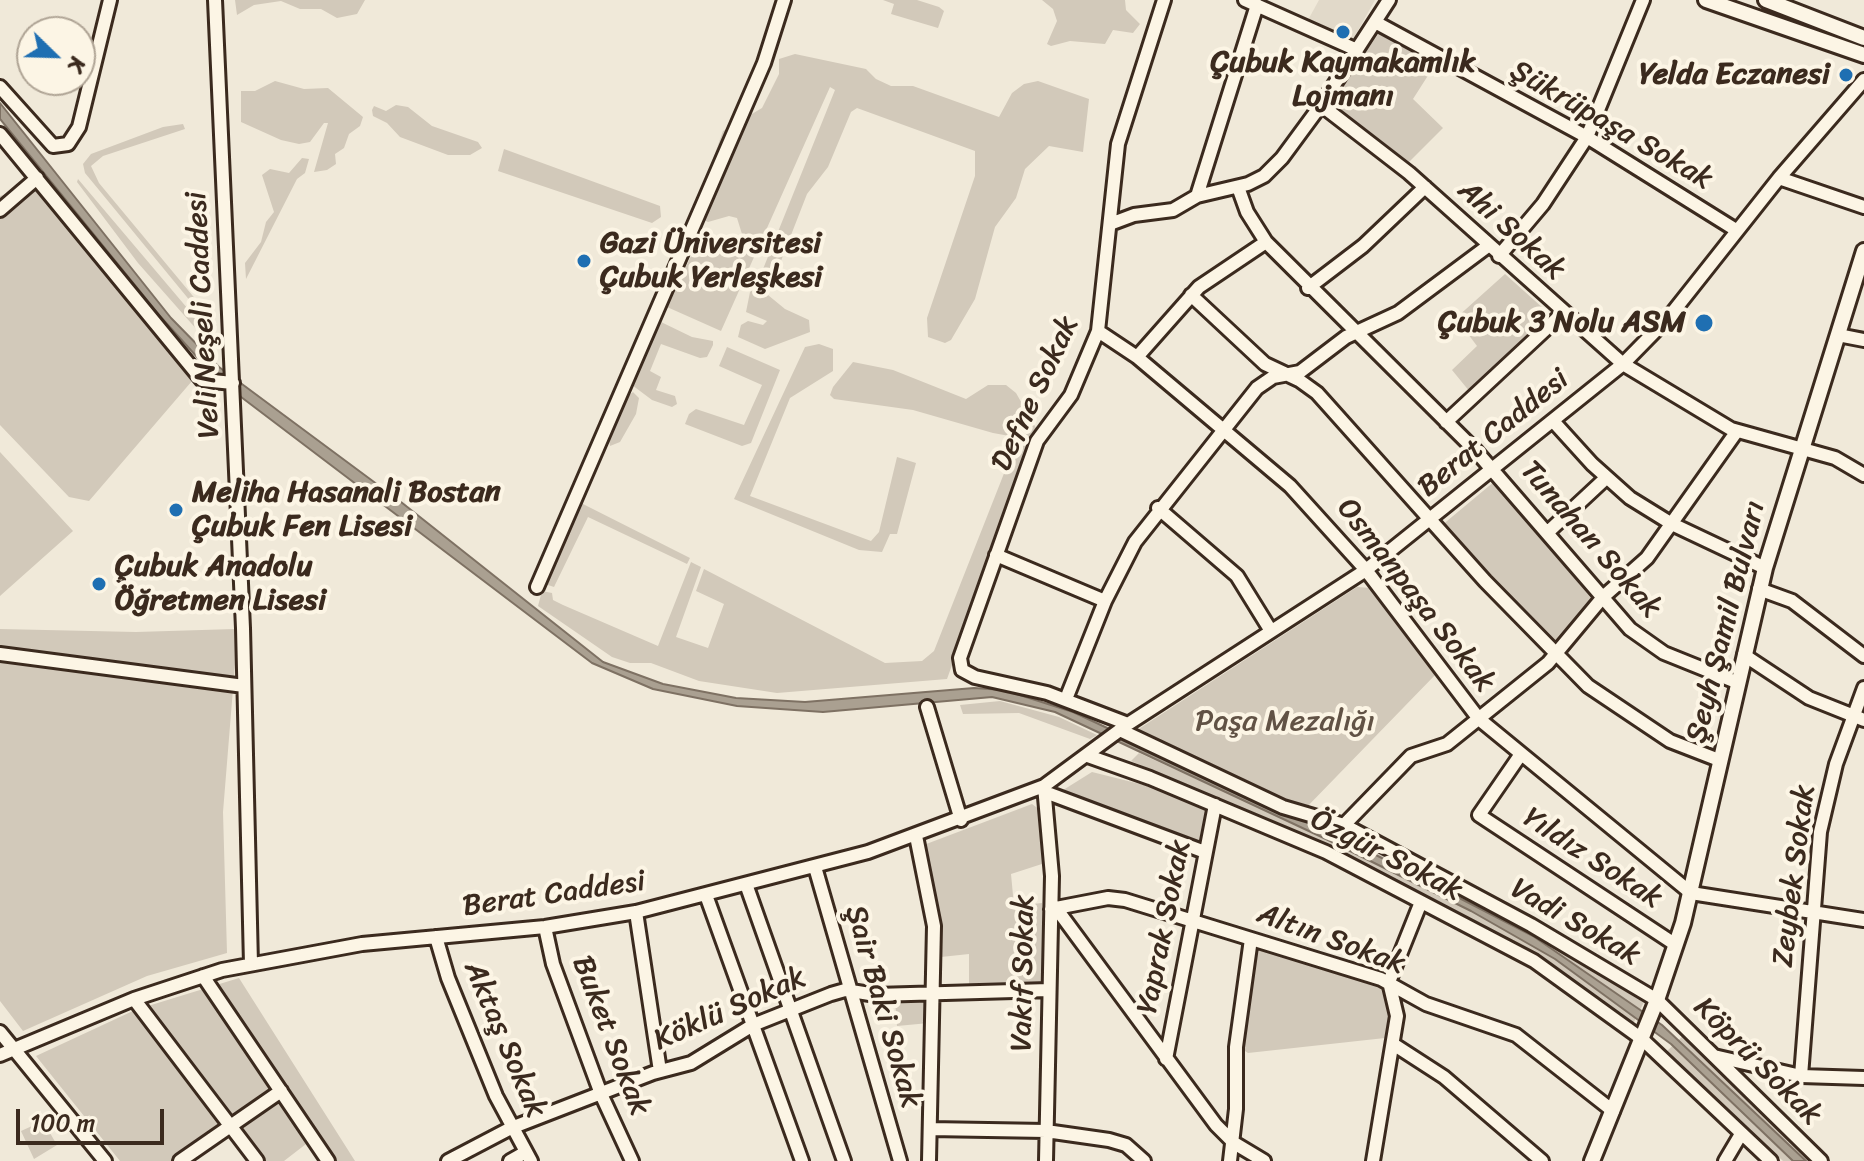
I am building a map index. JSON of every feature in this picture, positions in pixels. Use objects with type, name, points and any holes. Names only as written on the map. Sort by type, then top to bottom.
[{"type":"main road","points":[[1706,0],[1864,55]]},
{"type":"main road","points":[[1766,0],[1864,38]]},
{"type":"main road","name":"Şeyh Şamil Bulvarı","points":[[1642,1039],[1691,893],[1759,589],[1864,251]]},
{"type":"main road","points":[[1592,1161],[1642,1039]]},
{"type":"street","points":[[0,87],[56,148],[72,141],[79,127],[110,0]]},
{"type":"street","name":"Veli Neşeli Caddesi","points":[[215,0],[234,398],[251,964]]},
{"type":"street","points":[[537,587],[764,63],[784,0]]},
{"type":"street","name":"Defne Sokak","points":[[960,665],[962,649],[1037,441],[1047,422],[1071,395],[1098,331],[1118,144],[1164,0]]},
{"type":"street","points":[[1110,224],[1134,215],[1173,210],[1197,196],[1238,187],[1272,168],[1321,105],[1389,0]]},
{"type":"street","points":[[1499,256],[1543,204],[1587,137],[1643,0]]},
{"type":"street","points":[[1197,196],[1251,2],[1357,50]]},
{"type":"street","name":"Şükrüpaşa Sokak","points":[[1375,22],[1587,137],[1736,230]]},
{"type":"street","name":"Berat Caddesi","points":[[0,1055],[134,999],[203,976],[350,946],[545,927],[636,912],[815,867],[916,836],[1044,789],[1124,727],[1366,570],[1623,364],[1669,317],[1736,230],[1864,80]]},
{"type":"street","name":"Ahi Sokak","points":[[1321,105],[1425,187],[1623,364],[1737,431],[1835,458],[1864,475]]},
{"type":"street","points":[[0,134],[202,380],[233,383]]},
{"type":"street","points":[[0,210],[37,178]]},
{"type":"street","points":[[1779,178],[1864,207]]},
{"type":"street","name":"Tunahan Sokak","points":[[1238,187],[1247,212],[1266,242],[1308,288],[1493,470],[1630,629],[1651,646],[1736,682]]},
{"type":"street","points":[[1308,288],[1363,246],[1425,187]]},
{"type":"street","points":[[1137,357],[1191,295],[1266,242]]},
{"type":"street","points":[[1066,699],[1123,561],[1158,508],[1264,381],[1286,373],[1300,372],[1355,333],[1418,301],[1488,246]]},
{"type":"street","points":[[1191,295],[1253,354],[1317,393],[1429,520],[1588,686],[1670,741],[1719,760]]},
{"type":"street","points":[[1446,422],[1563,313]]},
{"type":"street","name":"Osmanpaşa Sokak","points":[[1098,331],[1137,357],[1313,508],[1366,570],[1479,719],[1691,893]]},
{"type":"street","points":[[1838,335],[1864,340]]},
{"type":"street","points":[[1553,421],[1606,478],[1672,524],[1765,568]]},
{"type":"street","points":[[1344,825],[1411,756],[1443,748],[1557,654],[1603,597],[1639,567],[1737,431]]},
{"type":"street","points":[[1548,532],[1606,478]]},
{"type":"street","points":[[1158,508],[1237,576],[1271,631]]},
{"type":"street","points":[[996,555],[1105,601]]},
{"type":"street","points":[[1759,589],[1792,601],[1864,656]]},
{"type":"street","points":[[0,654],[244,686]]},
{"type":"street","points":[[1744,655],[1809,698],[1858,718]]},
{"type":"street","name":"Vadi Sokak","points":[[960,665],[966,673],[982,679],[1066,699],[1283,807],[1344,825],[1531,925],[1655,1004]]},
{"type":"street","name":"Zeybek Sokak","points":[[1801,1076],[1822,822],[1836,764],[1858,718],[1864,688]]},
{"type":"street","points":[[927,707],[961,820]]},
{"type":"street","name":"Yıldız Sokak","points":[[1521,754],[1479,815],[1676,945]]},
{"type":"street","name":"Özgür Sokak","points":[[1088,756],[1326,852],[1542,966],[1642,1039],[1771,1161]]},
{"type":"street","points":[[1044,789],[1205,852]]},
{"type":"street","name":"Vakıf Sokak","points":[[1044,789],[1054,908],[1049,990],[1046,1161]]},
{"type":"street","name":"Yaprak Sokak","points":[[1166,1059],[1215,805]]},
{"type":"street","points":[[916,836],[933,916],[929,1161]]},
{"type":"street","name":"Şair Baki Sokak","points":[[815,867],[900,1161]]},
{"type":"street","points":[[746,884],[844,1161]]},
{"type":"street","points":[[1691,893],[1813,915],[1864,920]]},
{"type":"street","points":[[706,895],[802,1161]]},
{"type":"street","name":"Altın Sokak","points":[[1054,908],[1117,899],[1192,919],[1389,982],[1426,1004],[1516,1035],[1613,1111]]},
{"type":"street","points":[[1373,1161],[1397,1005],[1389,982],[1421,902]]},
{"type":"street","points":[[1054,908],[1166,1059],[1234,1143],[1264,1161]]},
{"type":"street","points":[[636,912],[660,1071]]},
{"type":"street","name":"Buket Sokak","points":[[545,927],[553,964],[601,1094],[632,1161]]},
{"type":"street","name":"Aktaş Sokak","points":[[436,937],[448,978],[511,1128],[529,1157]]},
{"type":"street","points":[[1230,1161],[1234,1143],[1236,1047],[1251,939]]},
{"type":"street","points":[[203,976],[328,1161]]},
{"type":"street","name":"Köklü Sokak","points":[[448,1161],[511,1128],[699,1059],[753,1025],[851,990],[876,995],[1049,990]]},
{"type":"street","points":[[134,999],[257,1161]]},
{"type":"street","name":"Köprü Sokak","points":[[1655,1004],[1713,1055],[1821,1161]]},
{"type":"street","points":[[0,1032],[105,1161]]},
{"type":"street","points":[[1393,1044],[1465,1093],[1542,1161]]},
{"type":"street","points":[[1713,1055],[1801,1076],[1864,1078]]},
{"type":"street","points":[[180,1161],[281,1091]]},
{"type":"street","points":[[930,1129],[1046,1131],[1118,1142],[1144,1161]]},
{"type":"street","points":[[1725,1161],[1741,1134]]},
{"type":"street","points":[[510,1161],[529,1157]]},
{"type":"shaded area","name":"Çubuk Kaymakamlık Lojmanı","points":[[1319,0],[1375,0],[1351,43],[1308,20]]},
{"type":"shaded area","points":[[0,103],[171,318],[219,367],[401,502],[603,662],[663,684],[736,698],[805,702],[974,688],[1004,690],[1073,712],[1341,837],[1533,936],[1662,1025],[1806,1161],[1793,1161],[1671,1044],[1555,959],[1471,911],[1328,840],[1055,712],[992,697],[823,712],[737,706],[653,689],[592,663],[216,378],[159,315],[0,119]]},
{"type":"green space","points":[[235,0],[365,0],[357,14],[337,18],[321,9],[300,9],[281,1],[254,5],[237,15]]},
{"type":"green space","points":[[883,0],[917,0],[944,11],[938,28],[891,14],[894,4]]},
{"type":"green space","points":[[1042,0],[1125,0],[1126,10],[1140,24],[1133,33],[1113,30],[1105,44],[1070,41],[1051,46],[1047,44],[1057,21],[1053,9]]},
{"type":"green space","points":[[1381,30],[1436,63],[1413,99],[1443,128],[1409,162],[1336,106],[1334,98]]},
{"type":"green space","points":[[795,54],[866,69],[876,79],[891,86],[913,86],[999,117],[1012,93],[1024,84],[1038,81],[1089,99],[1083,152],[1049,146],[1025,169],[1016,198],[995,227],[975,299],[951,340],[945,343],[928,337],[927,318],[975,176],[975,151],[857,108],[851,112],[828,167],[807,194],[772,284],[759,279],[835,90],[830,87],[721,331],[667,307],[698,241],[704,239],[729,253],[739,244],[742,234],[737,218],[729,216],[708,222],[693,215],[723,131],[762,108],[779,74],[779,59]]},
{"type":"green space","points":[[275,81],[304,89],[328,88],[363,117],[360,126],[349,134],[344,148],[335,154],[336,164],[327,170],[314,172],[328,123],[324,123],[310,142],[299,144],[281,140],[241,122],[241,91],[255,91]]},
{"type":"green space","points":[[396,105],[408,107],[432,126],[478,142],[482,148],[470,155],[448,155],[400,137],[387,123],[373,116],[372,110],[374,106],[386,111]]},
{"type":"green space","points":[[183,124],[185,129],[103,156],[91,166],[99,183],[217,325],[214,330],[85,173],[83,164],[91,154],[163,127]]},
{"type":"green space","points":[[504,149],[660,206],[661,217],[652,223],[498,171]]},
{"type":"green space","points":[[302,158],[309,159],[305,173],[297,179],[246,279],[245,263],[261,242],[266,222],[274,212],[262,175],[270,169],[289,173]]},
{"type":"green space","points":[[78,179],[210,335],[206,340],[138,263],[77,182]]},
{"type":"green space","points":[[41,183],[192,381],[89,501],[69,497],[0,425],[0,196]]},
{"type":"green space","points":[[1505,274],[1553,317],[1470,392],[1452,370],[1477,346],[1456,318]]},
{"type":"green space","points":[[757,286],[785,309],[809,320],[810,332],[765,349],[738,337],[741,325],[748,321],[763,325],[767,321],[746,312],[750,292]]},
{"type":"green space","points":[[661,322],[692,337],[713,341],[707,357],[700,358],[661,344],[650,371],[661,377],[656,390],[675,396],[677,404],[672,407],[652,400],[632,385]]},
{"type":"green space","points":[[819,344],[833,349],[833,371],[790,398],[750,496],[871,541],[879,532],[897,457],[916,463],[897,534],[890,534],[882,552],[859,550],[734,499],[805,347]]},
{"type":"green space","points":[[727,347],[780,370],[751,443],[742,446],[685,424],[689,414],[696,409],[744,425],[762,385],[719,366]]},
{"type":"green space","points":[[853,362],[893,370],[966,399],[988,385],[1006,385],[1016,393],[1036,428],[1032,440],[993,433],[913,410],[834,399],[830,395],[833,387]]},
{"type":"green space","points":[[633,392],[639,398],[636,414],[620,442],[610,446],[608,434],[622,401]]},
{"type":"green space","points":[[1016,443],[1030,448],[947,679],[777,693],[699,681],[651,663],[630,663],[612,657],[538,606],[542,591],[552,593],[553,600],[563,605],[658,646],[691,562],[701,567],[676,637],[708,648],[724,604],[696,591],[704,569],[885,663],[922,661],[934,651]]},
{"type":"green space","points":[[0,452],[73,531],[0,596]]},
{"type":"green space","points":[[1495,481],[1595,603],[1557,651],[1441,526]]},
{"type":"green space","points":[[577,501],[690,558],[687,564],[588,517],[554,587],[542,583]]},
{"type":"green space","name":"Paşa Mezalığı","points":[[1357,587],[1371,588],[1437,673],[1303,811],[1134,732]]},
{"type":"green space","points":[[0,629],[136,632],[235,629],[236,652],[223,812],[227,953],[147,976],[23,1031],[0,1001]]},
{"type":"green space","points":[[1000,701],[1059,717],[1097,735],[1090,739],[1019,713],[963,714],[960,705]]},
{"type":"green space","points":[[1139,753],[1297,825],[1303,814],[1334,824],[1572,954],[1644,1002],[1632,1026],[1545,961],[1333,850],[1131,761]]},
{"type":"green space","points":[[1092,772],[1156,788],[1209,811],[1199,845],[1060,792]]},
{"type":"green space","points":[[1032,804],[1040,810],[1045,863],[1011,874],[1014,906],[1042,903],[1044,985],[969,989],[969,954],[941,957],[937,915],[921,846]]},
{"type":"green space","points":[[1257,947],[1381,984],[1392,1007],[1385,1038],[1248,1053],[1242,1049],[1246,999],[1253,982]]},
{"type":"green space","points":[[239,978],[355,1161],[317,1161],[306,1144],[284,1161],[264,1161],[148,1006]]},
{"type":"green space","points":[[929,999],[929,1023],[897,1026],[895,1000]]},
{"type":"green space","points":[[135,1010],[224,1126],[172,1161],[120,1161],[36,1056]]},
{"type":"green space","points":[[1685,1034],[1815,1161],[1783,1161],[1679,1065],[1666,1052]]},
{"type":"green space","points":[[43,1121],[57,1145],[34,1159],[21,1131]]},
{"type":"place","name":"Çubuk Kaymakamlık Lojmanı","points":[[1343,32]]},
{"type":"place","name":"Yelda Eczanesi","points":[[1846,75]]},
{"type":"place","name":"Gazi Üniversitesi Çubuk Yerleşkesi","points":[[584,261]]},
{"type":"place","name":"Çubuk 3 Nolu ASM","points":[[1704,323]]},
{"type":"place","name":"Meliha Hasanali Bostan Çubuk Fen Lisesi","points":[[176,510]]},
{"type":"place","name":"Çubuk Anadolu Öğretmen Lisesi","points":[[99,584]]}]
